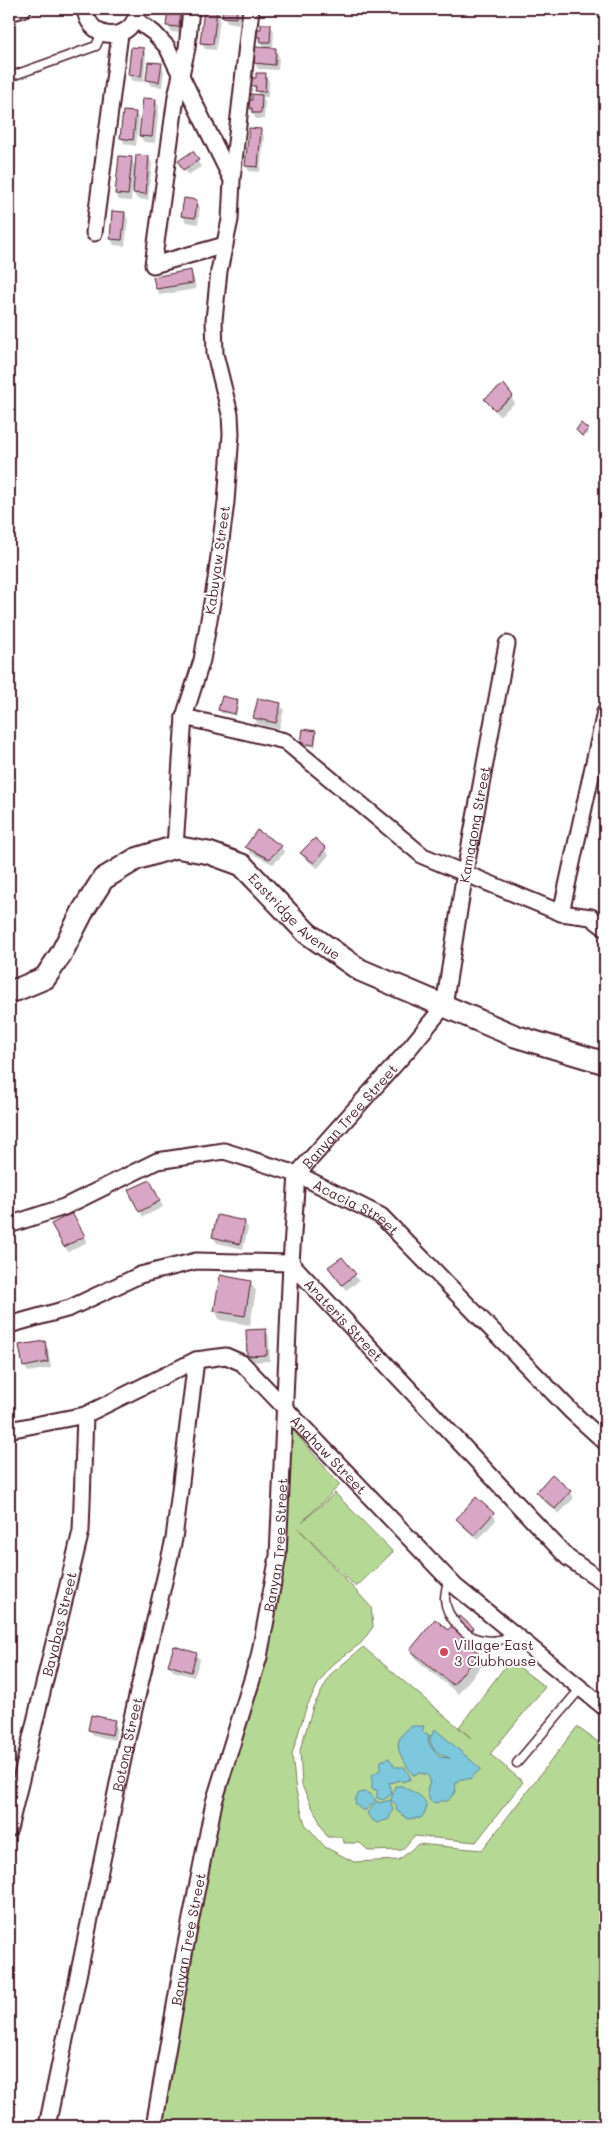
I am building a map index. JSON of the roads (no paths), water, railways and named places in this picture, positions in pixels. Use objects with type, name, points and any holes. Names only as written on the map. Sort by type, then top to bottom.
[{"type":"street","points":[[9,13],[23,9]]},
{"type":"street","points":[[86,9],[90,23],[102,33],[111,35],[120,34],[129,29],[137,14],[167,47],[182,74],[232,180]]},
{"type":"street","points":[[191,9],[182,74],[176,98],[153,265],[224,245]]},
{"type":"street","name":"Kabuyaw Street","points":[[175,847],[184,717],[202,660],[216,579],[226,502],[231,434],[230,414],[215,354],[214,320],[219,271],[230,220],[232,180],[251,9]]},
{"type":"street","points":[[94,233],[120,34]]},
{"type":"street","name":"Kamagong Street","points":[[444,1006],[465,872],[507,644]]},
{"type":"street","points":[[560,913],[605,712]]},
{"type":"street","points":[[184,717],[285,741],[423,856],[560,913],[591,917],[605,928]]},
{"type":"street","name":"Eastridge Avenue","points":[[9,990],[16,990],[45,978],[61,954],[84,909],[103,879],[136,859],[175,847],[209,853],[242,865],[308,933],[360,970],[514,1036],[605,1063]]},
{"type":"street","name":"Banyan Tree Street","points":[[154,2126],[184,1954],[214,1802],[258,1658],[278,1556],[291,1263],[298,1174],[408,1050],[444,1006]]},
{"type":"street","name":"Acacia Street","points":[[9,1225],[64,1207],[156,1161],[224,1150],[298,1174],[381,1216],[572,1412],[605,1442]]},
{"type":"street","points":[[9,1325],[70,1308],[140,1275],[196,1261],[291,1263]]},
{"type":"street","name":"Arateris Street","points":[[291,1263],[568,1558],[605,1583]]},
{"type":"street","name":"Anahaw Street","points":[[9,1430],[85,1415],[196,1360],[226,1356],[242,1362],[448,1579],[515,1636],[605,1708]]},
{"type":"street","name":"Botong Street","points":[[47,2126],[126,1745],[174,1539],[196,1360]]},
{"type":"street","name":"Bayabas Street","points":[[9,1829],[81,1531],[85,1415]]},
{"type":"lane","points":[[9,78],[96,46],[102,33]]},
{"type":"lane","points":[[448,1579],[445,1601],[451,1618],[462,1630],[482,1640],[500,1640],[515,1636]]},
{"type":"lane","points":[[517,1763],[580,1689]]},
{"type":"water","points":[[412,1726],[424,1726],[422,1732],[428,1734],[429,1744],[439,1757],[450,1758],[433,1748],[430,1735],[432,1736],[435,1729],[481,1769],[470,1779],[460,1779],[456,1783],[455,1792],[448,1801],[436,1803],[430,1801],[427,1791],[430,1781],[428,1775],[420,1773],[413,1775],[401,1755],[398,1743],[400,1738]]},
{"type":"water","points":[[389,1758],[395,1767],[405,1767],[411,1779],[402,1782],[400,1780],[389,1782],[392,1794],[383,1800],[377,1798],[377,1790],[372,1789],[372,1775],[380,1770],[381,1761]]},
{"type":"water","points":[[395,1786],[403,1786],[423,1799],[426,1807],[421,1818],[408,1819],[396,1810],[397,1806],[391,1800]]},
{"type":"water","points":[[359,1793],[370,1794],[376,1800],[366,1810],[362,1810],[356,1805],[355,1800]]},
{"type":"water","points":[[390,1800],[393,1809],[389,1819],[377,1823],[371,1819],[367,1813],[377,1801],[380,1803]]},
{"type":"place","name":"Village East 3 Clubhouse","points":[[444,1652]]}]
